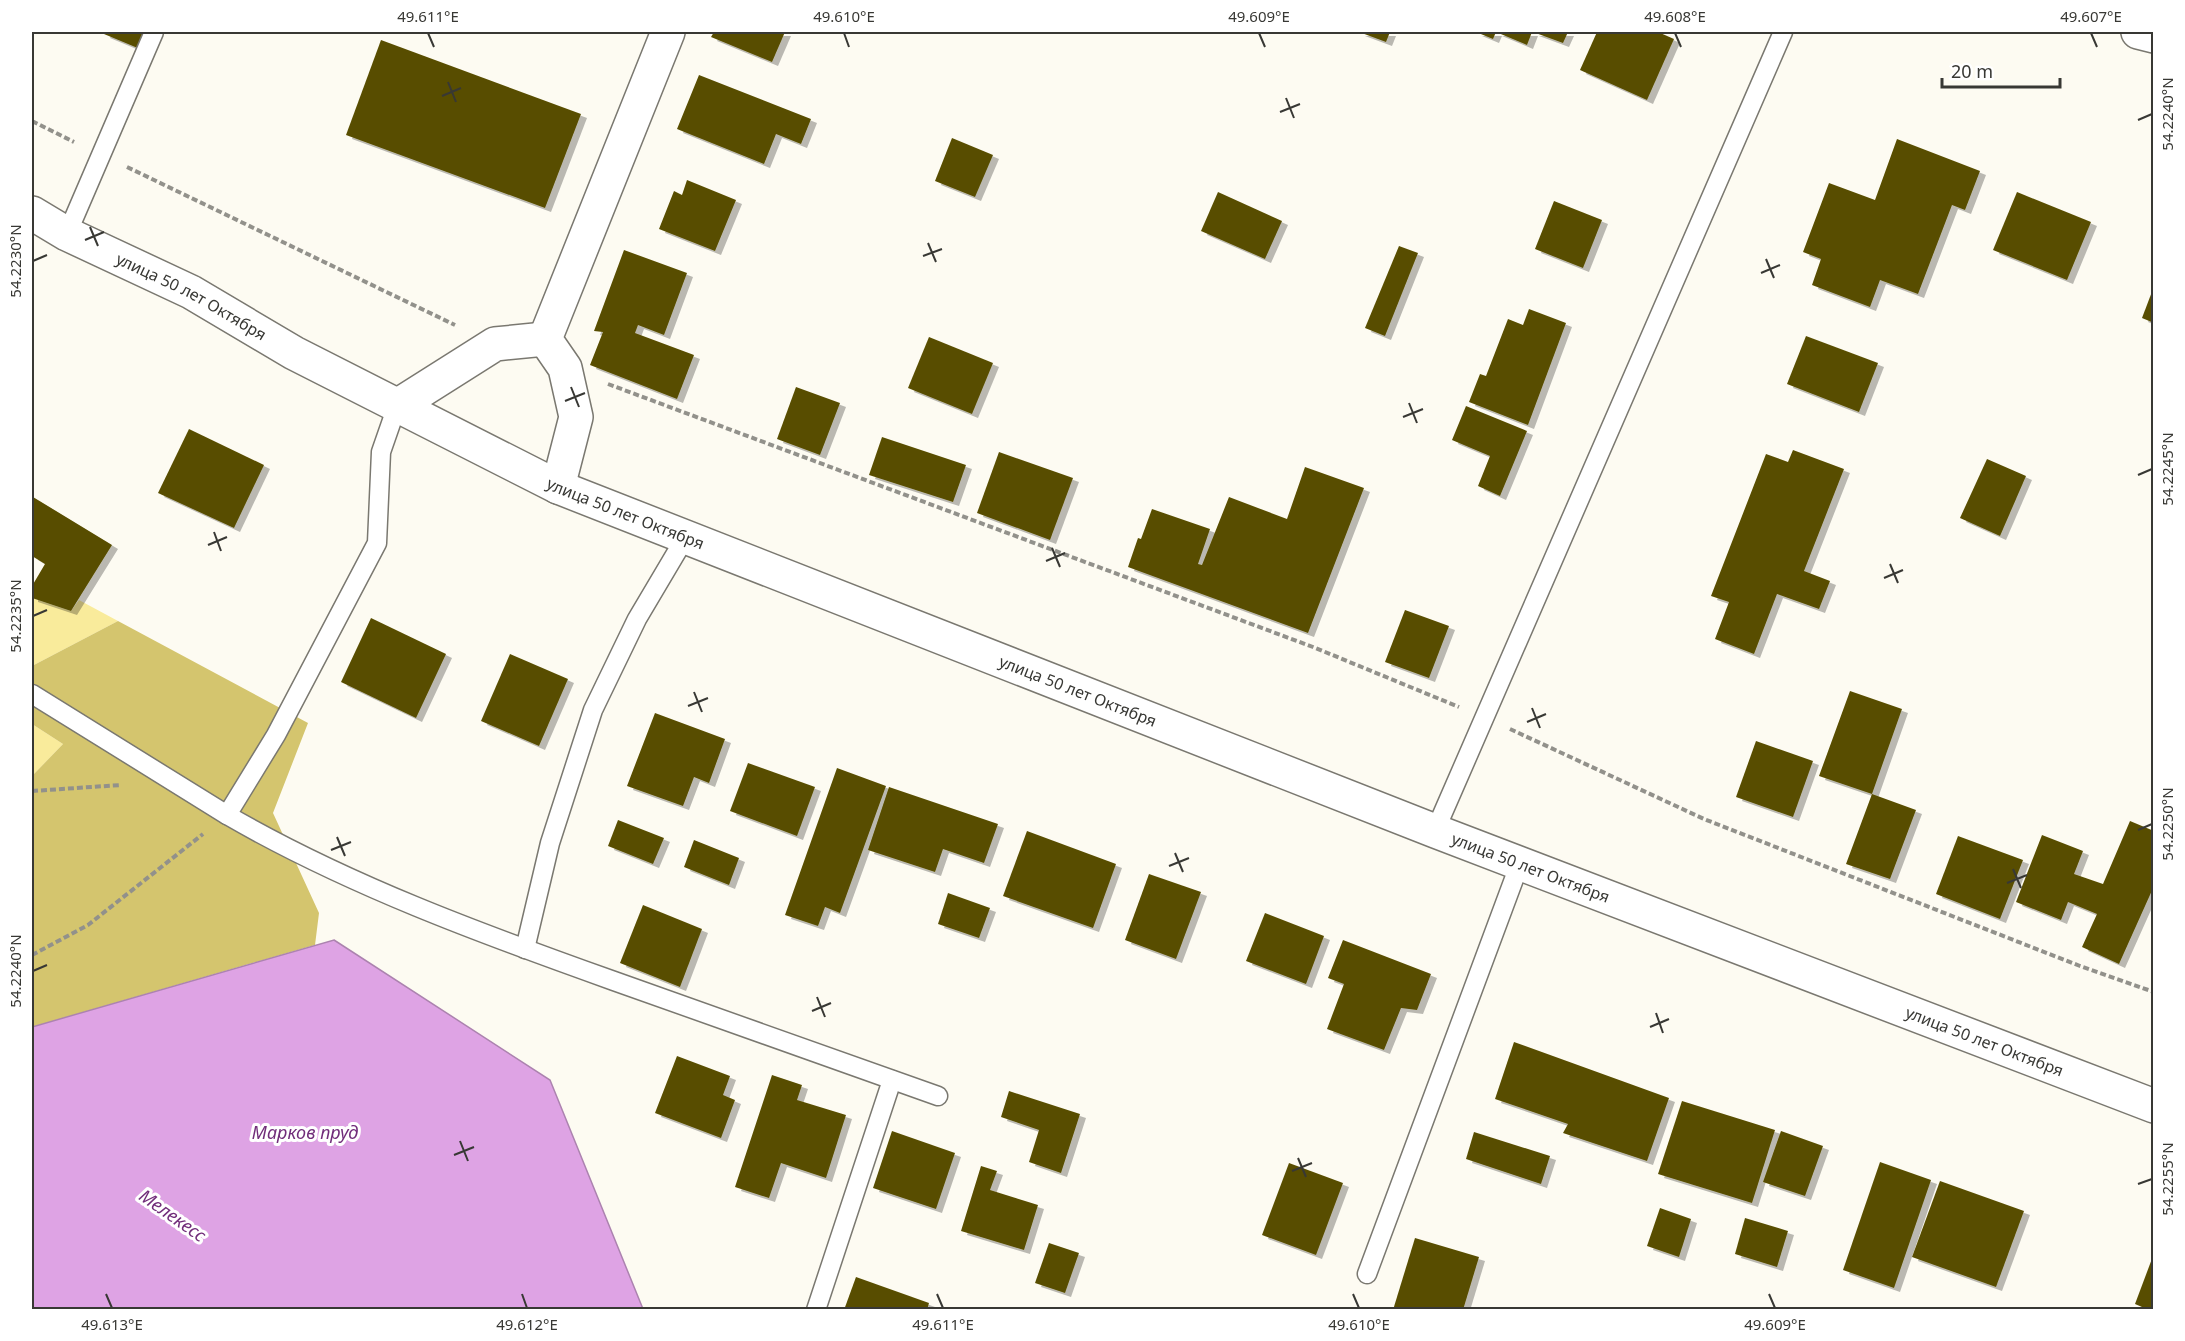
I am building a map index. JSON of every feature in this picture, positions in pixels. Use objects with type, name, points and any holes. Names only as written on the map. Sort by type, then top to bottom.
[{"type":"main road","points":[[545,339],[668,32]]},
{"type":"main road","name":"улица 50 лет Октября","points":[[32,213],[67,234],[191,292],[294,353],[558,487],[1435,831],[2154,1106]]},
{"type":"main road","points":[[398,406],[495,344],[545,339]]},
{"type":"main road","points":[[545,339],[565,368],[576,417],[558,487]]},
{"type":"lane","points":[[67,234],[153,32]]},
{"type":"lane","points":[[1435,831],[1783,32]]},
{"type":"lane","points":[[227,815],[276,735],[377,543],[381,452],[398,406]]},
{"type":"lane","points":[[525,949],[550,843],[593,710],[637,619],[685,538]]},
{"type":"lane","points":[[32,694],[274,842],[375,888],[525,949],[938,1096]]},
{"type":"lane","points":[[1367,1274],[1520,863]]},
{"type":"lane","points":[[816,1310],[892,1080]]},
{"type":"path","points":[[32,121],[495,344]]},
{"type":"path","points":[[565,368],[1313,647],[1484,717],[1704,819],[2069,962],[2154,992]]},
{"type":"path","points":[[32,791],[173,781]]},
{"type":"path","points":[[32,955],[88,926],[227,815]]},
{"type":"shaded area","points":[[32,598],[71,611],[79,600],[118,621],[32,666]]},
{"type":"shaded area","points":[[118,621],[308,723],[273,813],[319,913],[315,945],[32,1027],[32,776],[63,744],[32,724],[32,666]]},
{"type":"shaded area","points":[[32,724],[63,744],[32,776]]},
{"type":"water","name":"Марков пруд","points":[[334,940],[550,1080],[643,1309],[32,1309],[32,1027]]},
{"type":"building","points":[[105,32],[148,32],[140,49],[104,34]]},
{"type":"building","points":[[714,32],[785,32],[772,62],[711,37]]},
{"type":"building","points":[[1359,32],[1390,32],[1386,42]]},
{"type":"building","points":[[1476,32],[1496,32],[1493,39]]},
{"type":"building","points":[[1496,32],[1532,32],[1527,45]]},
{"type":"building","points":[[1533,32],[1568,32],[1563,43]]},
{"type":"building","points":[[1597,32],[1658,32],[1674,39],[1647,100],[1580,70]]},
{"type":"building","points":[[381,40],[581,114],[545,208],[346,135]]},
{"type":"building","points":[[699,75],[811,119],[801,144],[776,134],[764,164],[677,129]]},
{"type":"building","points":[[952,138],[993,155],[975,197],[935,181]]},
{"type":"building","points":[[1897,139],[1980,171],[1965,210],[1952,205],[1918,294],[1880,280],[1870,307],[1812,285],[1821,259],[1803,252],[1829,183],[1875,200]]},
{"type":"building","points":[[687,180],[736,200],[715,251],[659,229],[674,191],[682,195]]},
{"type":"building","points":[[1218,192],[1282,221],[1265,259],[1201,231]]},
{"type":"building","points":[[2017,192],[2091,222],[2067,280],[1993,250]]},
{"type":"building","points":[[1554,201],[1602,220],[1583,268],[1535,249]]},
{"type":"building","points":[[1399,246],[1418,253],[1385,336],[1365,328]]},
{"type":"building","points":[[624,250],[687,273],[664,335],[638,325],[635,333],[694,355],[677,399],[590,365],[603,332],[594,331]]},
{"type":"building","points":[[2154,289],[2154,323],[2142,318]]},
{"type":"building","points":[[1529,309],[1566,323],[1528,425],[1469,402],[1480,374],[1486,376],[1508,319],[1523,325]]},
{"type":"building","points":[[1806,336],[1878,363],[1859,412],[1787,384]]},
{"type":"building","points":[[929,337],[993,363],[972,414],[908,388]]},
{"type":"building","points":[[796,387],[840,403],[820,455],[777,439]]},
{"type":"building","points":[[1466,406],[1527,431],[1500,496],[1478,486],[1490,456],[1452,440]]},
{"type":"building","points":[[189,429],[264,465],[234,528],[158,493]]},
{"type":"building","points":[[882,437],[966,465],[953,502],[869,475]]},
{"type":"building","points":[[1793,450],[1844,469],[1804,571],[1830,581],[1819,609],[1777,594],[1754,654],[1715,639],[1729,602],[1711,596],[1766,454],[1788,462]]},
{"type":"building","points":[[999,452],[1073,478],[1050,540],[977,513]]},
{"type":"building","points":[[1987,459],[2026,476],[2000,536],[1960,518]]},
{"type":"building","points":[[1305,467],[1364,488],[1308,633],[1128,567],[1138,538],[1141,539],[1152,509],[1210,529],[1198,564],[1202,565],[1229,497],[1287,519]]},
{"type":"building","points":[[33,497],[112,545],[71,611],[32,598],[32,586],[45,564],[32,556]]},
{"type":"building","points":[[1405,610],[1449,626],[1429,678],[1385,662]]},
{"type":"building","points":[[371,618],[446,654],[416,718],[341,682]]},
{"type":"building","points":[[510,654],[568,679],[539,746],[481,721]]},
{"type":"building","points":[[1850,691],[1902,709],[1872,794],[1819,776]]},
{"type":"building","points":[[655,713],[725,739],[709,783],[694,777],[683,806],[627,786]]},
{"type":"building","points":[[1756,741],[1813,761],[1793,817],[1736,797]]},
{"type":"building","points":[[748,763],[815,787],[797,836],[730,811]]},
{"type":"building","points":[[837,768],[886,786],[840,913],[825,907],[818,926],[785,915]]},
{"type":"building","points":[[889,787],[998,824],[984,863],[943,849],[935,872],[868,850]]},
{"type":"building","points":[[1872,794],[1916,810],[1890,879],[1846,864]]},
{"type":"building","points":[[618,820],[664,838],[653,864],[608,846]]},
{"type":"building","points":[[2130,821],[2154,831],[2154,886],[2119,964],[2082,947],[2097,914],[2068,902],[2061,920],[2016,902],[2042,835],[2083,851],[2074,874],[2103,884]]},
{"type":"building","points":[[1027,831],[1116,864],[1093,928],[1003,896]]},
{"type":"building","points":[[1958,836],[2023,860],[2000,919],[1936,894]]},
{"type":"building","points":[[694,840],[739,858],[729,885],[684,867]]},
{"type":"building","points":[[1149,874],[1201,892],[1176,959],[1125,940]]},
{"type":"building","points":[[948,893],[990,908],[979,938],[938,924]]},
{"type":"building","points":[[643,905],[702,929],[680,987],[620,963]]},
{"type":"building","points":[[1265,913],[1324,936],[1306,984],[1246,961]]},
{"type":"building","points":[[1343,940],[1431,974],[1417,1010],[1401,1008],[1384,1050],[1327,1029],[1344,984],[1328,978]]},
{"type":"building","points":[[1514,1042],[1669,1098],[1647,1161],[1563,1133],[1568,1124],[1495,1099]]},
{"type":"building","points":[[677,1056],[730,1076],[723,1095],[735,1100],[721,1138],[655,1113]]},
{"type":"building","points":[[772,1075],[802,1085],[797,1100],[846,1115],[826,1178],[781,1163],[769,1198],[735,1187]]},
{"type":"building","points":[[1009,1091],[1080,1114],[1061,1173],[1029,1162],[1039,1130],[1001,1117]]},
{"type":"building","points":[[1682,1101],[1775,1130],[1752,1203],[1658,1174]]},
{"type":"building","points":[[892,1131],[955,1153],[936,1209],[873,1188]]},
{"type":"building","points":[[1781,1131],[1823,1146],[1805,1196],[1763,1182]]},
{"type":"building","points":[[1474,1132],[1550,1156],[1541,1184],[1466,1159]]},
{"type":"building","points":[[1880,1162],[1931,1180],[1894,1288],[1843,1270]]},
{"type":"building","points":[[1289,1163],[1343,1183],[1316,1255],[1262,1235]]},
{"type":"building","points":[[981,1166],[997,1171],[990,1190],[1038,1205],[1024,1250],[961,1231]]},
{"type":"building","points":[[1940,1181],[2024,1211],[1996,1287],[1912,1257]]},
{"type":"building","points":[[1660,1208],[1691,1219],[1679,1257],[1647,1246]]},
{"type":"building","points":[[1745,1218],[1788,1231],[1777,1267],[1735,1254]]},
{"type":"building","points":[[1415,1238],[1479,1257],[1463,1310],[1393,1310]]},
{"type":"building","points":[[1049,1243],[1079,1253],[1065,1293],[1035,1283]]},
{"type":"building","points":[[2153,1256],[2154,1310],[2149,1310],[2135,1304]]},
{"type":"building","points":[[856,1277],[929,1303],[927,1310],[844,1310]]},
{"type":"water label","name":"Мелекесс","points":[[173,1215]]}]
